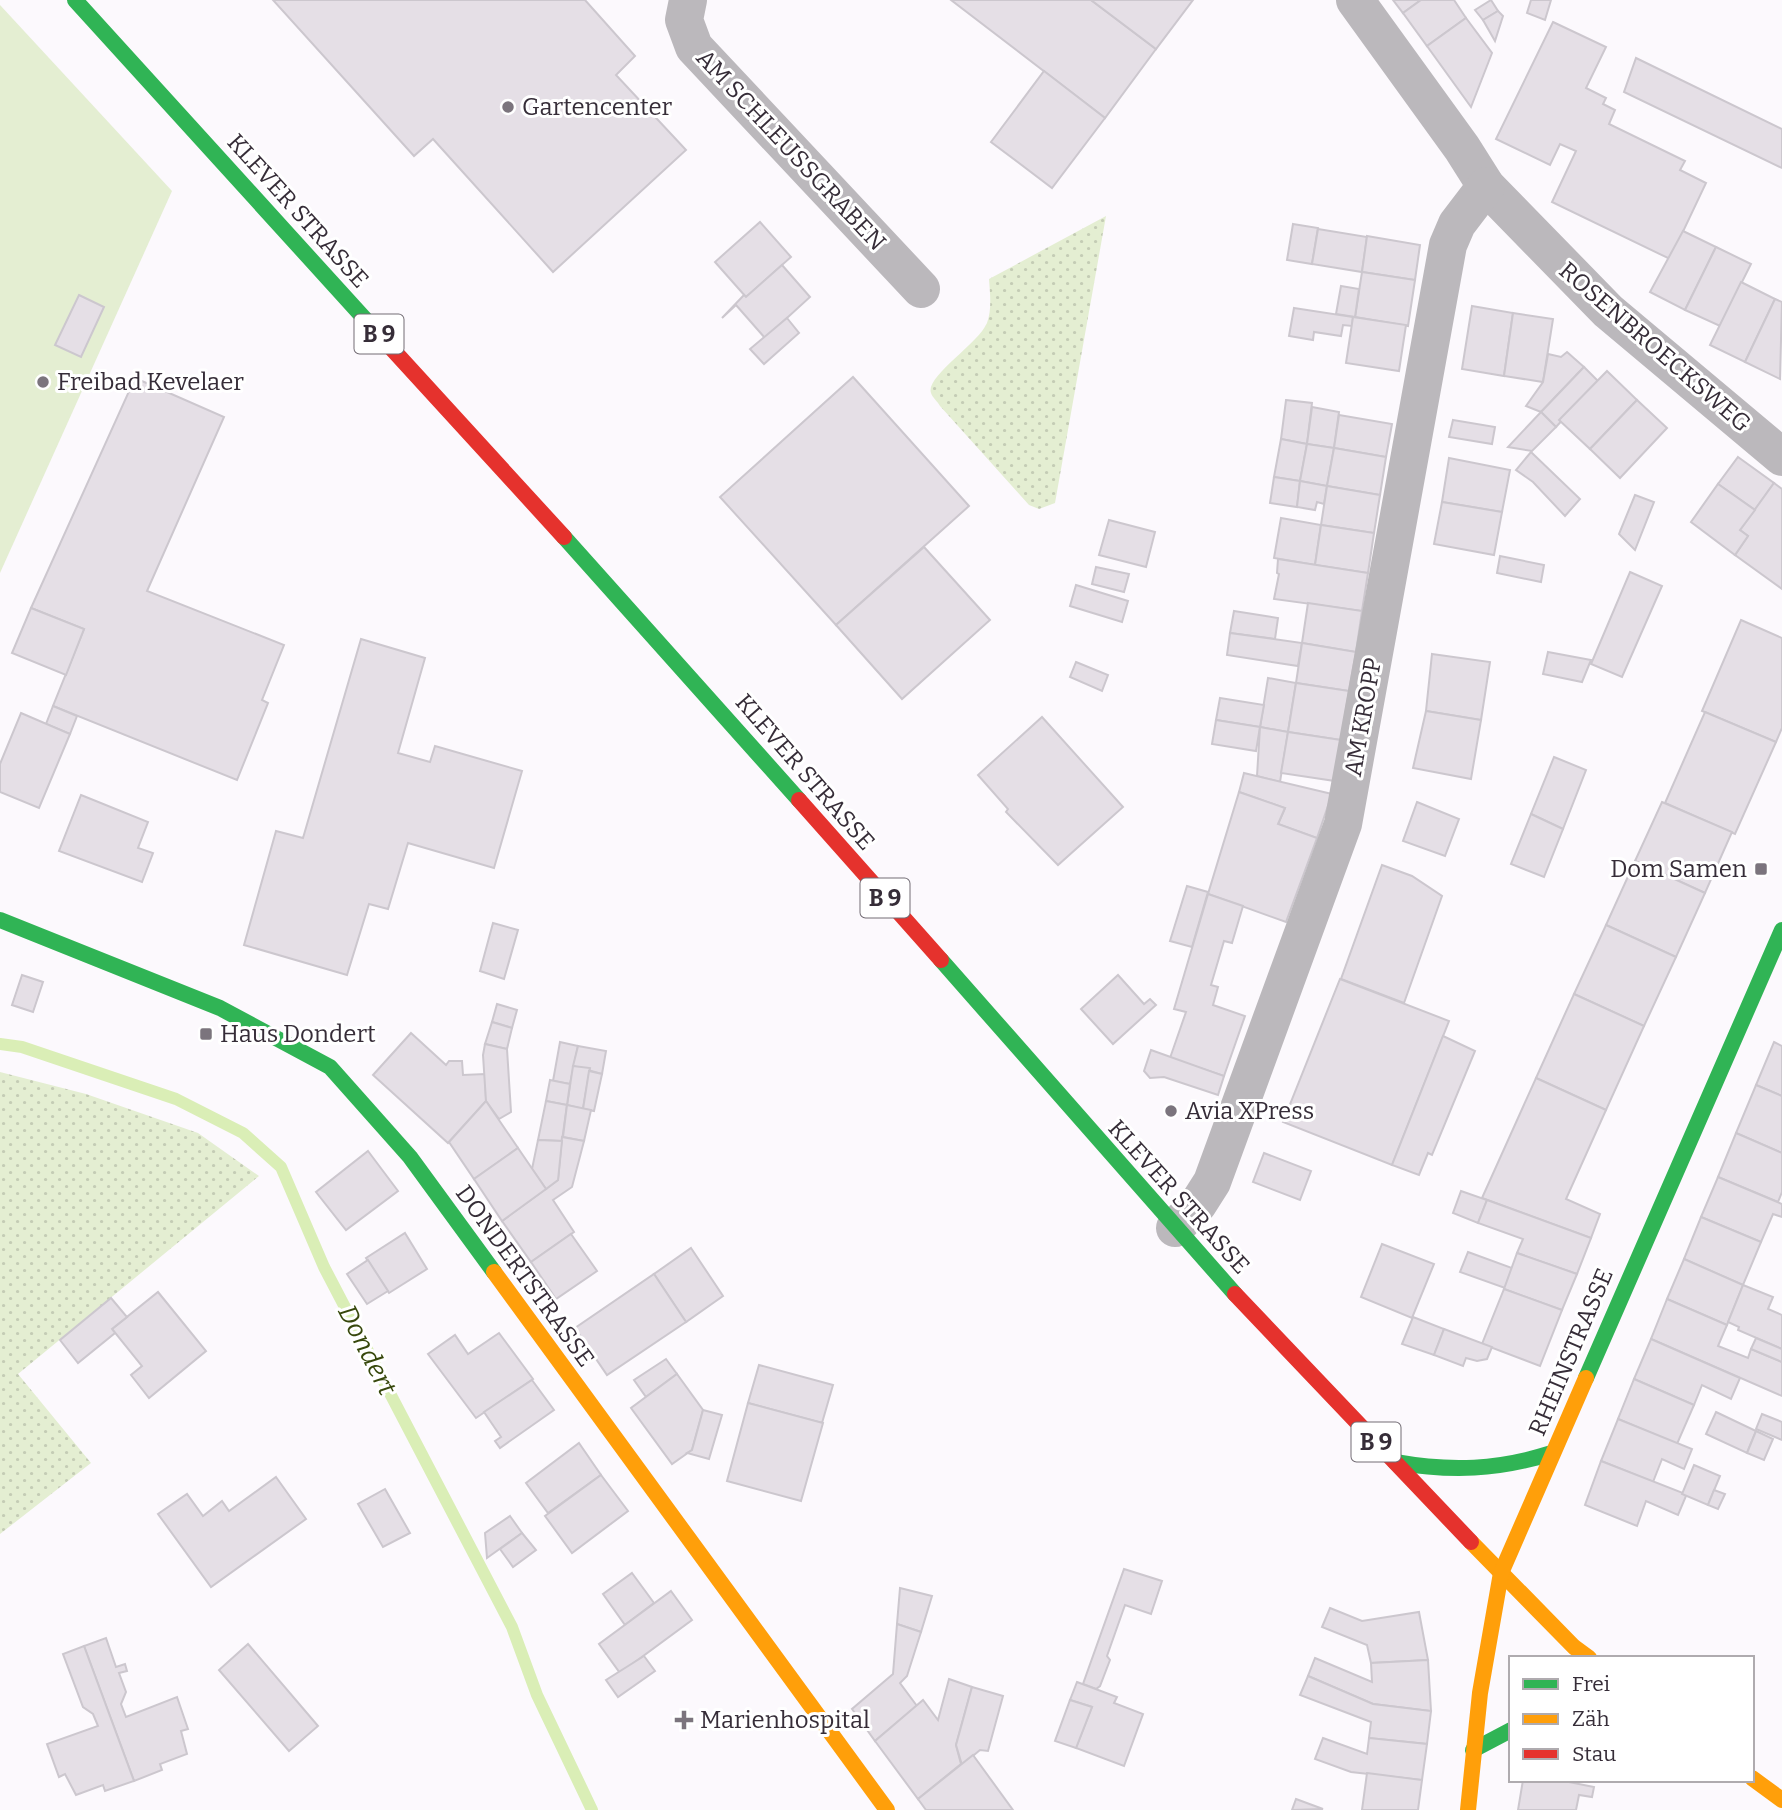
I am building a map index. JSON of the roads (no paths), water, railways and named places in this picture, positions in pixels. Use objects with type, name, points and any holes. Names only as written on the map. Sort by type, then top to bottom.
[{"type":"main road","name":"KLEVER STRASSE","points":[[75,0],[683,668],[1175,1228],[1501,1573]]},
{"type":"main road","name":"DONDERTSTRASSE","points":[[0,920],[220,1007],[330,1067],[410,1157],[887,1810]]},
{"type":"main road","name":"RHEINSTRASSE","points":[[1468,1810],[1473,1750],[1501,1573],[1782,930]]},
{"type":"main road","points":[[1395,1462],[1446,1472],[1477,1471],[1517,1465],[1552,1453]]},
{"type":"main road","name":"B 9","points":[[1501,1573],[1574,1647],[1586,1656]]},
{"type":"main road","points":[[1473,1750],[1509,1731]]},
{"type":"main road","points":[[1754,1780],[1782,1800]]},
{"type":"street","name":"AM SCHLEUSSGRABEN","points":[[688,0],[684,20],[694,47],[920,289]]},
{"type":"street","name":"ROSENBROECKSWEG","points":[[1355,0],[1486,186],[1608,311],[1782,457]]},
{"type":"street","name":"AM KROPP","points":[[1175,1228],[1198,1204],[1212,1182],[1343,824],[1448,245],[1457,224],[1486,186]]},
{"type":"waterway","name":"Dondert","points":[[0,1044],[22,1047],[176,1099],[243,1133],[281,1167],[324,1267],[512,1627],[537,1695],[592,1810]]},
{"type":"place","name":"Gartencenter","points":[[508,107]]},
{"type":"place","name":"Freibad Kevelaer","points":[[43,382]]},
{"type":"place","name":"Dom Samen","points":[[1761,869]]},
{"type":"place","name":"Haus Dondert","points":[[206,1034]]},
{"type":"place","name":"Avia XPress","points":[[1171,1111]]},
{"type":"place","name":"Marienhospital","points":[[684,1720]]}]
